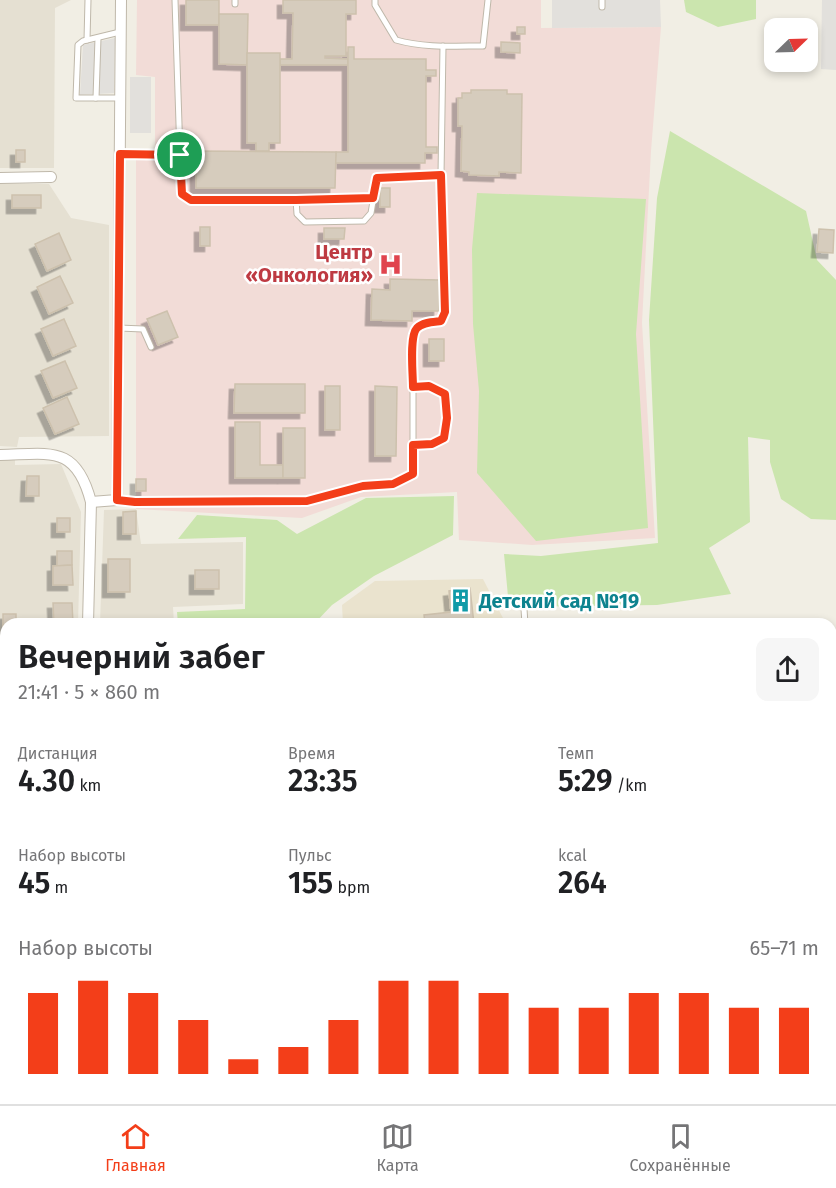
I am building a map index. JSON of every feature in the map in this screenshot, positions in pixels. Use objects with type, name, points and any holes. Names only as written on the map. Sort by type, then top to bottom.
[{"type":"street","points":[[91,502],[117,500],[121,0]]},
{"type":"street","points":[[0,178],[51,177]]},
{"type":"street","points":[[0,455],[53,454],[67,459],[87,486],[91,502],[88,618]]},
{"type":"lane","points":[[87,40],[88,0]]},
{"type":"lane","points":[[175,0],[182,194],[191,200],[373,198]]},
{"type":"lane","points":[[375,0],[375,5],[396,40],[443,46],[483,46],[488,0]]},
{"type":"lane","points":[[602,0],[602,7]]},
{"type":"lane","points":[[120,32],[83,41],[78,45],[76,98],[120,98]]},
{"type":"lane","points":[[96,98],[98,38]]},
{"type":"lane","points":[[117,500],[135,502],[307,501],[363,486],[393,484],[413,474],[413,334],[418,327],[441,321],[445,312],[441,175],[443,46]]},
{"type":"lane","points":[[120,154],[180,155]]},
{"type":"lane","points":[[296,200],[297,214],[305,222],[364,221],[371,213],[377,178],[441,175]]},
{"type":"lane","points":[[119,328],[143,329],[151,347]]},
{"type":"lane","points":[[413,387],[429,386],[445,394],[447,418],[444,438],[432,444],[413,445]]},
{"type":"lane","points":[[524,609],[525,618]]},
{"type":"shaded area","points":[[0,0],[71,0],[55,8],[54,168],[0,168]]},
{"type":"shaded area","name":"Центр «Онкология»","points":[[137,0],[541,0],[541,28],[661,27],[651,151],[642,323],[655,538],[532,545],[459,540],[457,492],[361,497],[302,518],[136,509],[136,159],[155,160],[155,77],[136,75]]},
{"type":"shaded area","points":[[552,0],[660,0],[661,27],[552,28]]},
{"type":"shaded area","points":[[822,0],[836,0],[836,70],[821,69]]},
{"type":"shaded area","points":[[115,38],[114,93],[80,95],[83,45]]},
{"type":"shaded area","points":[[130,77],[151,77],[151,133],[130,133]]},
{"type":"shaded area","points":[[0,184],[49,184],[71,218],[109,225],[109,436],[19,437],[17,447],[0,446]]},
{"type":"shaded area","points":[[15,458],[15,465],[61,464],[81,512],[78,618],[0,618],[0,459]]},
{"type":"shaded area","points":[[136,509],[141,544],[243,542],[243,604],[173,607],[174,618],[100,618],[104,510]]},
{"type":"shaded area","points":[[483,579],[503,618],[343,618],[342,605],[375,581]]},
{"type":"green space","points":[[684,0],[756,0],[756,19],[718,27],[686,12]]},
{"type":"green space","points":[[670,131],[806,211],[817,260],[836,280],[836,520],[811,519],[781,499],[770,462],[770,440],[748,437],[750,522],[709,548],[731,594],[657,605],[509,607],[504,554],[541,556],[658,543],[649,320],[657,198]]},
{"type":"green space","points":[[477,193],[646,199],[636,334],[648,528],[536,541],[477,473],[479,391],[473,324],[472,249]]},
{"type":"green space","points":[[454,496],[453,535],[374,576],[332,605],[320,618],[178,618],[177,612],[245,609],[246,537],[178,539],[197,515],[277,520],[297,534],[366,498]]},
{"type":"building","points":[[186,0],[219,0],[219,25],[186,25]]},
{"type":"building","points":[[283,0],[356,0],[356,14],[346,14],[346,56],[325,56],[325,58],[348,59],[348,65],[280,65],[280,59],[292,59],[293,13],[283,13]]},
{"type":"building","points":[[219,14],[248,14],[247,65],[219,64]]},
{"type":"building","points":[[517,27],[525,27],[525,34],[517,34]]},
{"type":"building","points":[[501,42],[520,43],[520,53],[501,52]]},
{"type":"building","points":[[348,47],[354,47],[354,59],[426,59],[426,70],[436,70],[436,76],[426,76],[426,147],[437,147],[437,153],[425,153],[425,163],[335,163],[336,152],[348,152]]},
{"type":"building","points":[[247,53],[280,53],[280,143],[269,143],[269,151],[256,151],[256,143],[247,143]]},
{"type":"building","points":[[471,90],[507,90],[507,94],[522,94],[521,173],[499,172],[499,176],[469,175],[469,172],[461,171],[462,126],[458,126],[458,98],[462,98],[462,93],[471,93]]},
{"type":"building","points":[[16,150],[25,150],[25,162],[16,162]]},
{"type":"building","points":[[196,151],[336,152],[335,188],[196,188]]},
{"type":"building","points":[[380,188],[390,188],[390,207],[380,207]]},
{"type":"building","points":[[12,195],[41,195],[41,208],[12,208]]},
{"type":"building","points":[[200,227],[210,227],[210,246],[200,246]]},
{"type":"building","points":[[324,228],[345,228],[344,239],[324,239]]},
{"type":"building","points":[[819,229],[834,230],[833,253],[817,252]]},
{"type":"building","points":[[59,233],[71,260],[47,271],[35,244]]},
{"type":"building","points":[[60,276],[73,303],[49,314],[37,287]]},
{"type":"building","points":[[390,279],[439,280],[439,311],[412,311],[412,321],[371,320],[372,289],[390,290]]},
{"type":"building","points":[[167,311],[178,337],[158,345],[147,319]]},
{"type":"building","points":[[64,319],[76,346],[53,356],[41,329]]},
{"type":"building","points":[[429,339],[444,339],[444,361],[429,361]]},
{"type":"building","points":[[65,361],[77,388],[53,398],[41,371]]},
{"type":"building","points":[[235,384],[305,384],[305,413],[234,413]]},
{"type":"building","points":[[325,386],[340,386],[340,430],[325,430]]},
{"type":"building","points":[[375,386],[397,387],[396,456],[375,456]]},
{"type":"building","points":[[67,397],[79,424],[55,434],[43,408]]},
{"type":"building","points":[[235,422],[260,422],[260,465],[283,465],[283,478],[235,478]]},
{"type":"building","points":[[283,428],[305,428],[305,478],[283,478]]},
{"type":"building","points":[[27,476],[39,476],[39,496],[26,496]]},
{"type":"building","points":[[136,479],[146,479],[146,491],[136,491]]},
{"type":"building","points":[[136,511],[136,534],[123,534],[123,512]]},
{"type":"building","points":[[57,518],[70,518],[70,532],[57,532]]},
{"type":"building","points":[[57,551],[72,551],[72,565],[57,566]]},
{"type":"building","points":[[108,559],[130,559],[130,592],[108,592]]},
{"type":"building","points":[[72,565],[73,585],[53,585],[53,566]]},
{"type":"building","points":[[195,570],[219,570],[219,589],[195,589]]},
{"type":"building","name":"Детский сад №19","points":[[470,588],[473,618],[424,618],[424,615],[451,612],[449,591]]},
{"type":"building","points":[[53,603],[72,603],[73,618],[54,618]]},
{"type":"building","points":[[3,614],[16,614],[16,618],[3,618]]},
{"type":"place","name":"Центр «Онкология»","points":[[391,264]]},
{"type":"place","name":"Детский сад №19","points":[[461,601]]},
{"type":"route","points":[[120,154],[180,155],[182,194],[191,200],[373,198],[377,178],[441,175],[445,312],[441,321],[418,327],[413,334],[413,387],[429,386],[445,394],[447,418],[444,438],[432,444],[413,445],[413,474],[393,484],[363,486],[307,501],[135,502],[117,500],[120,154]]}]
